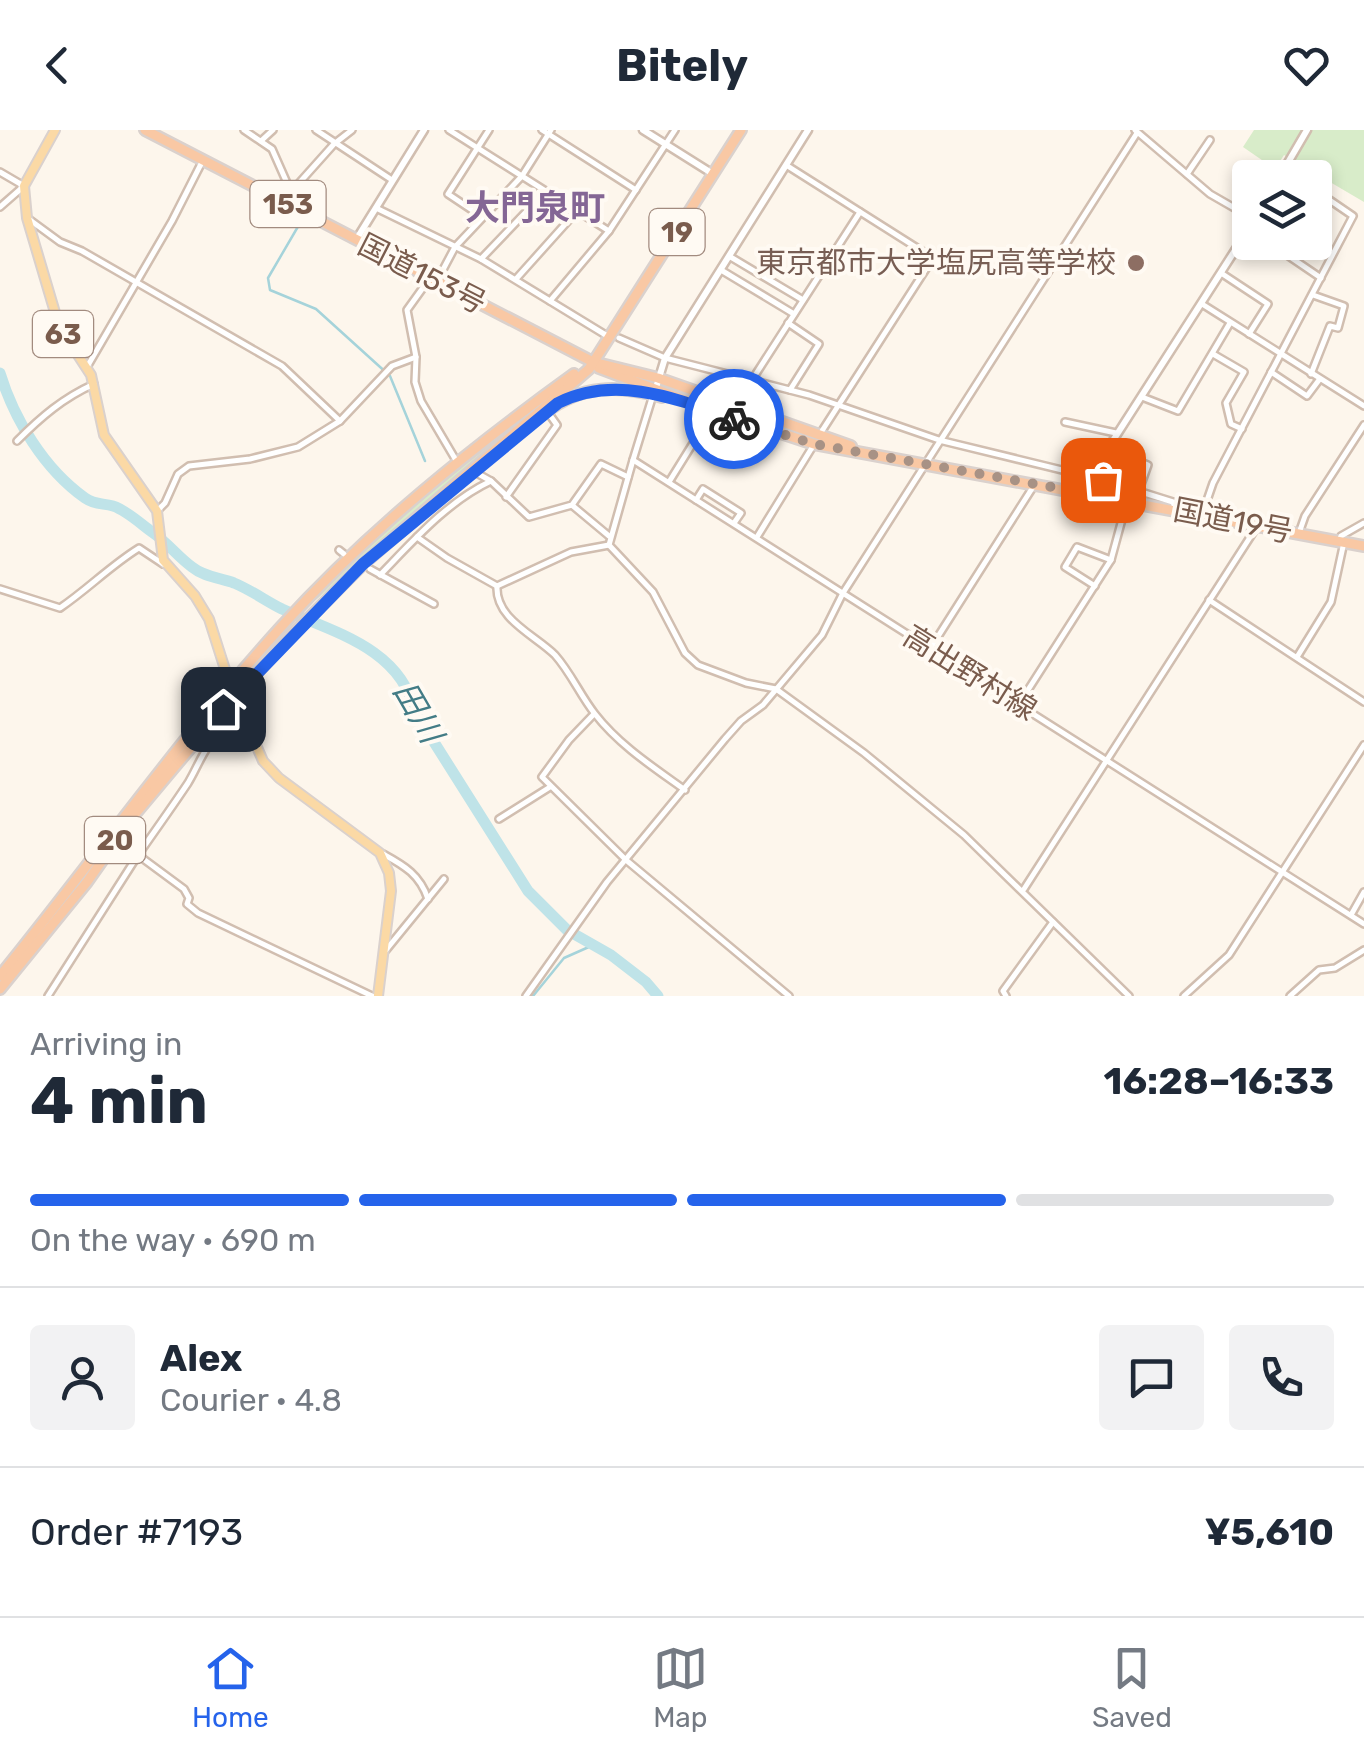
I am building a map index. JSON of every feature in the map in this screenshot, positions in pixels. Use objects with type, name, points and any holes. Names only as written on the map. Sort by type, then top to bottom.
[{"type":"highway","name":"国道153号","points":[[146,130],[593,362]]},
{"type":"highway","name":"19","points":[[593,362],[742,130]]},
{"type":"highway","points":[[613,336],[608,355],[619,369]]},
{"type":"highway","points":[[562,346],[574,365],[567,379]]},
{"type":"highway","name":"国道19号","points":[[593,362],[619,369],[732,418],[816,440],[1364,546]]},
{"type":"highway","name":"国道19号","points":[[593,362],[656,387],[718,400],[816,440]]},
{"type":"highway","name":"20","points":[[0,990],[5,976],[154,776],[282,626],[375,534],[593,362]]},
{"type":"highway","name":"20","points":[[5,976],[87,882],[116,838],[235,696],[294,633],[363,564],[477,468],[593,362]]},
{"type":"highway","points":[[477,468],[570,397],[606,388],[656,387]]},
{"type":"main road","points":[[24,186],[56,130]]},
{"type":"main road","name":"63","points":[[24,186],[27,218],[59,326],[88,367],[104,435],[157,511],[166,566],[205,611],[262,761],[380,853]]},
{"type":"main road","points":[[375,996],[391,892],[380,853]]},
{"type":"street","points":[[244,130],[272,149],[291,192]]},
{"type":"street","points":[[261,141],[273,130]]},
{"type":"street","points":[[316,130],[392,180]]},
{"type":"street","points":[[283,202],[334,144],[352,130]]},
{"type":"street","points":[[356,240],[424,130]]},
{"type":"street","points":[[449,130],[610,231]]},
{"type":"street","points":[[482,216],[448,194],[489,130]]},
{"type":"street","points":[[643,130],[713,174]]},
{"type":"street","points":[[550,301],[610,231],[675,130]]},
{"type":"street","points":[[808,130],[664,358],[609,544],[654,592],[685,653],[698,665],[746,683],[776,689],[936,810],[1129,996]]},
{"type":"street","points":[[1289,160],[1306,130]]},
{"type":"street","points":[[459,464],[421,401],[415,382],[416,357],[407,310],[434,280],[455,246],[522,176],[547,131],[636,190]]},
{"type":"street","points":[[526,996],[626,860],[741,721],[763,705],[822,635],[843,593],[1136,132],[1232,208]]},
{"type":"street","points":[[1188,174],[1210,140]]},
{"type":"street","points":[[88,367],[203,160]]},
{"type":"street","points":[[757,538],[933,258],[786,165]]},
{"type":"street","points":[[0,172],[24,186],[0,207]]},
{"type":"street","points":[[481,259],[546,191]]},
{"type":"street","points":[[1332,202],[1353,216],[1332,258]]},
{"type":"street","points":[[376,208],[481,259],[613,336],[664,358],[790,390],[940,440],[1139,490],[1173,502],[1176,510]]},
{"type":"street","points":[[516,279],[577,210]]},
{"type":"street","points":[[732,418],[788,322],[860,212]]},
{"type":"street","points":[[27,218],[60,242],[282,366],[340,421]]},
{"type":"street","points":[[1080,492],[1232,255]]},
{"type":"street","points":[[729,256],[802,300]]},
{"type":"street","points":[[1295,260],[1322,278]]},
{"type":"street","points":[[1202,516],[1213,483],[1331,260]]},
{"type":"street","points":[[721,270],[794,314]]},
{"type":"street","points":[[1220,273],[1268,304],[1248,334]]},
{"type":"street","points":[[1311,374],[1330,326],[1338,328],[1344,306],[1312,295]]},
{"type":"street","points":[[1201,304],[1364,406]]},
{"type":"street","points":[[788,322],[819,344],[790,390]]},
{"type":"street","points":[[1140,396],[1178,412],[1230,322]]},
{"type":"street","points":[[1213,354],[1244,372],[1226,403],[1232,424],[1242,430]]},
{"type":"street","points":[[157,511],[165,503],[178,474],[190,466],[289,450],[340,421],[392,366],[416,357]]},
{"type":"street","points":[[1271,372],[1307,396],[1319,380]]},
{"type":"street","points":[[18,440],[68,396],[94,384]]},
{"type":"street","points":[[669,482],[718,400]]},
{"type":"street","points":[[506,497],[558,426],[547,412]]},
{"type":"street","points":[[1065,422],[1116,433]]},
{"type":"street","points":[[1298,533],[1364,426]]},
{"type":"street","points":[[1106,448],[1148,465],[1139,490]]},
{"type":"street","name":"高出野村線","points":[[634,460],[1364,924]]},
{"type":"street","points":[[477,468],[528,517],[572,505],[601,464],[628,478]]},
{"type":"street","points":[[380,575],[472,490],[492,481]]},
{"type":"street","points":[[930,648],[1034,484]]},
{"type":"street","points":[[696,500],[703,489],[741,513],[734,523]]},
{"type":"street","points":[[1019,704],[1111,560],[1127,501]]},
{"type":"street","points":[[572,505],[609,536]]},
{"type":"street","points":[[1297,657],[1331,602],[1341,536],[1364,523]]},
{"type":"street","points":[[1023,890],[1257,525]]},
{"type":"street","points":[[417,537],[497,586],[502,608],[553,653],[594,714],[620,742],[685,790]]},
{"type":"street","points":[[497,586],[571,552],[609,544]]},
{"type":"street","points":[[1095,586],[1065,566],[1077,547],[1111,560]]},
{"type":"street","points":[[0,589],[60,608],[139,548],[166,566]]},
{"type":"street","points":[[370,569],[434,604]]},
{"type":"street","points":[[1209,600],[1364,702]]},
{"type":"street","points":[[594,714],[542,777],[626,860],[789,996]]},
{"type":"street","points":[[48,996],[208,747],[224,730],[247,726]]},
{"type":"street","points":[[1184,996],[1229,954],[1364,744]]},
{"type":"street","points":[[498,820],[550,787]]},
{"type":"street","points":[[116,838],[184,890],[188,904],[198,913],[375,996]]},
{"type":"street","points":[[380,853],[408,868],[423,884],[428,899]]},
{"type":"street","points":[[384,953],[444,879]]},
{"type":"street","points":[[1350,916],[1364,892]]},
{"type":"street","points":[[1006,996],[1003,991],[1054,921]]},
{"type":"street","points":[[1293,995],[1319,970],[1335,968],[1364,950]]},
{"type":"green space","points":[[1254,130],[1364,130],[1364,202],[1332,183],[1332,160],[1293,160],[1284,155],[1281,160],[1262,160],[1243,147]]},
{"type":"green space","points":[[581,372],[521,421],[316,600],[377,537]]},
{"type":"waterway","points":[[292,212],[303,218],[268,278],[270,290],[316,309],[390,376],[425,461]]},
{"type":"waterway","name":"田川","points":[[0,373],[32,442],[56,473],[85,498],[128,514],[197,570],[240,586],[380,657],[407,690],[415,712],[528,891],[567,930],[611,955],[658,996]]},
{"type":"waterway","points":[[533,996],[564,958],[591,946]]},
{"type":"way so far","points":[[734,419],[814,444],[1080,492],[1089,477],[1103,480]]},
{"type":"place","name":"東京都市大学塩尻高等学校","points":[[1136,263]]},
{"type":"district","name":"大門泉町","points":[[535,208]]},
{"type":"route","points":[[223,709],[363,564],[558,403],[591,390],[621,388],[734,419]]}]
